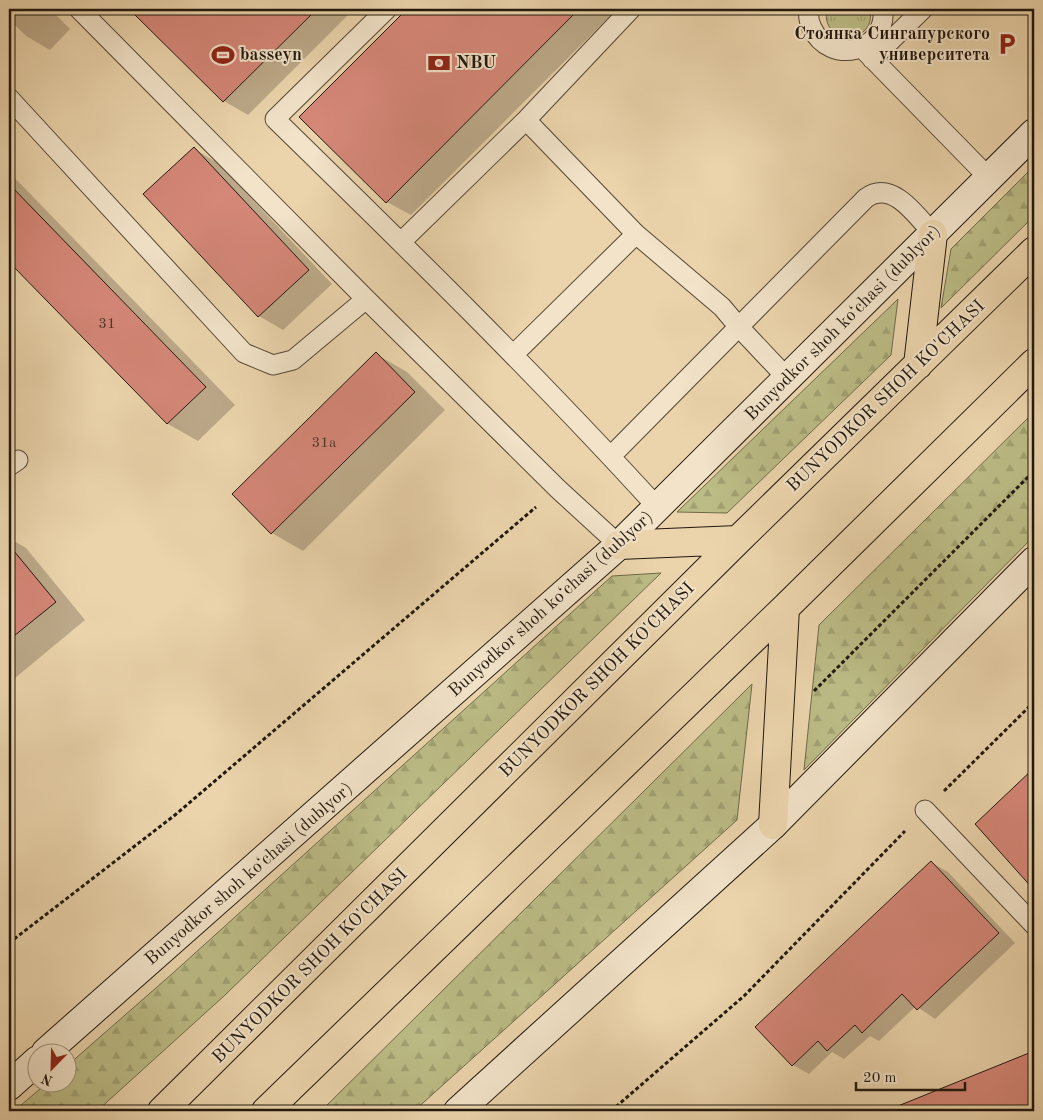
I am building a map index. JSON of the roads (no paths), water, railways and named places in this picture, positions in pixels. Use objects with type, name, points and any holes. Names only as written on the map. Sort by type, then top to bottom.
[{"type":"main road","points":[[918,365],[933,234]]},
{"type":"main road","name":"BUNYODKOR SHOH KO'CHASI","points":[[162,1111],[738,540],[1034,251]]},
{"type":"main road","points":[[266,1111],[1034,363]]},
{"type":"main road","points":[[619,545],[738,540]]},
{"type":"main road","points":[[772,825],[784,608]]},
{"type":"street","name":"Bunyodkor shoh koʻchasi (dublyor)","points":[[57,1042],[619,545],[1034,133]]},
{"type":"street","points":[[458,1111],[772,825],[1034,561]]},
{"type":"street","points":[[9,1086],[28,1069]]},
{"type":"lane","points":[[79,9],[558,489],[619,545]]},
{"type":"lane","points":[[387,9],[275,119],[401,242],[611,456],[657,507]]},
{"type":"lane","points":[[401,242],[526,120],[631,9]]},
{"type":"lane","points":[[809,9],[810,24],[815,34],[823,43],[833,49],[844,51],[856,50],[866,53],[989,178]]},
{"type":"lane","points":[[866,53],[881,28],[884,17],[883,9]]},
{"type":"lane","points":[[866,53],[923,9]]},
{"type":"lane","points":[[9,98],[244,353],[273,365],[293,360],[366,298]]},
{"type":"lane","points":[[526,120],[636,234],[722,306],[738,326],[787,378]]},
{"type":"lane","points":[[611,456],[872,193],[884,192],[904,203],[933,234]]},
{"type":"lane","points":[[512,355],[636,234]]},
{"type":"lane","points":[[924,810],[1034,925]]},
{"type":"place","name":"Стоянка Сингапурского университета","points":[[1007,44]]},
{"type":"place","name":"basseyn","points":[[223,55]]},
{"type":"place","name":"NBU","points":[[439,63]]}]
